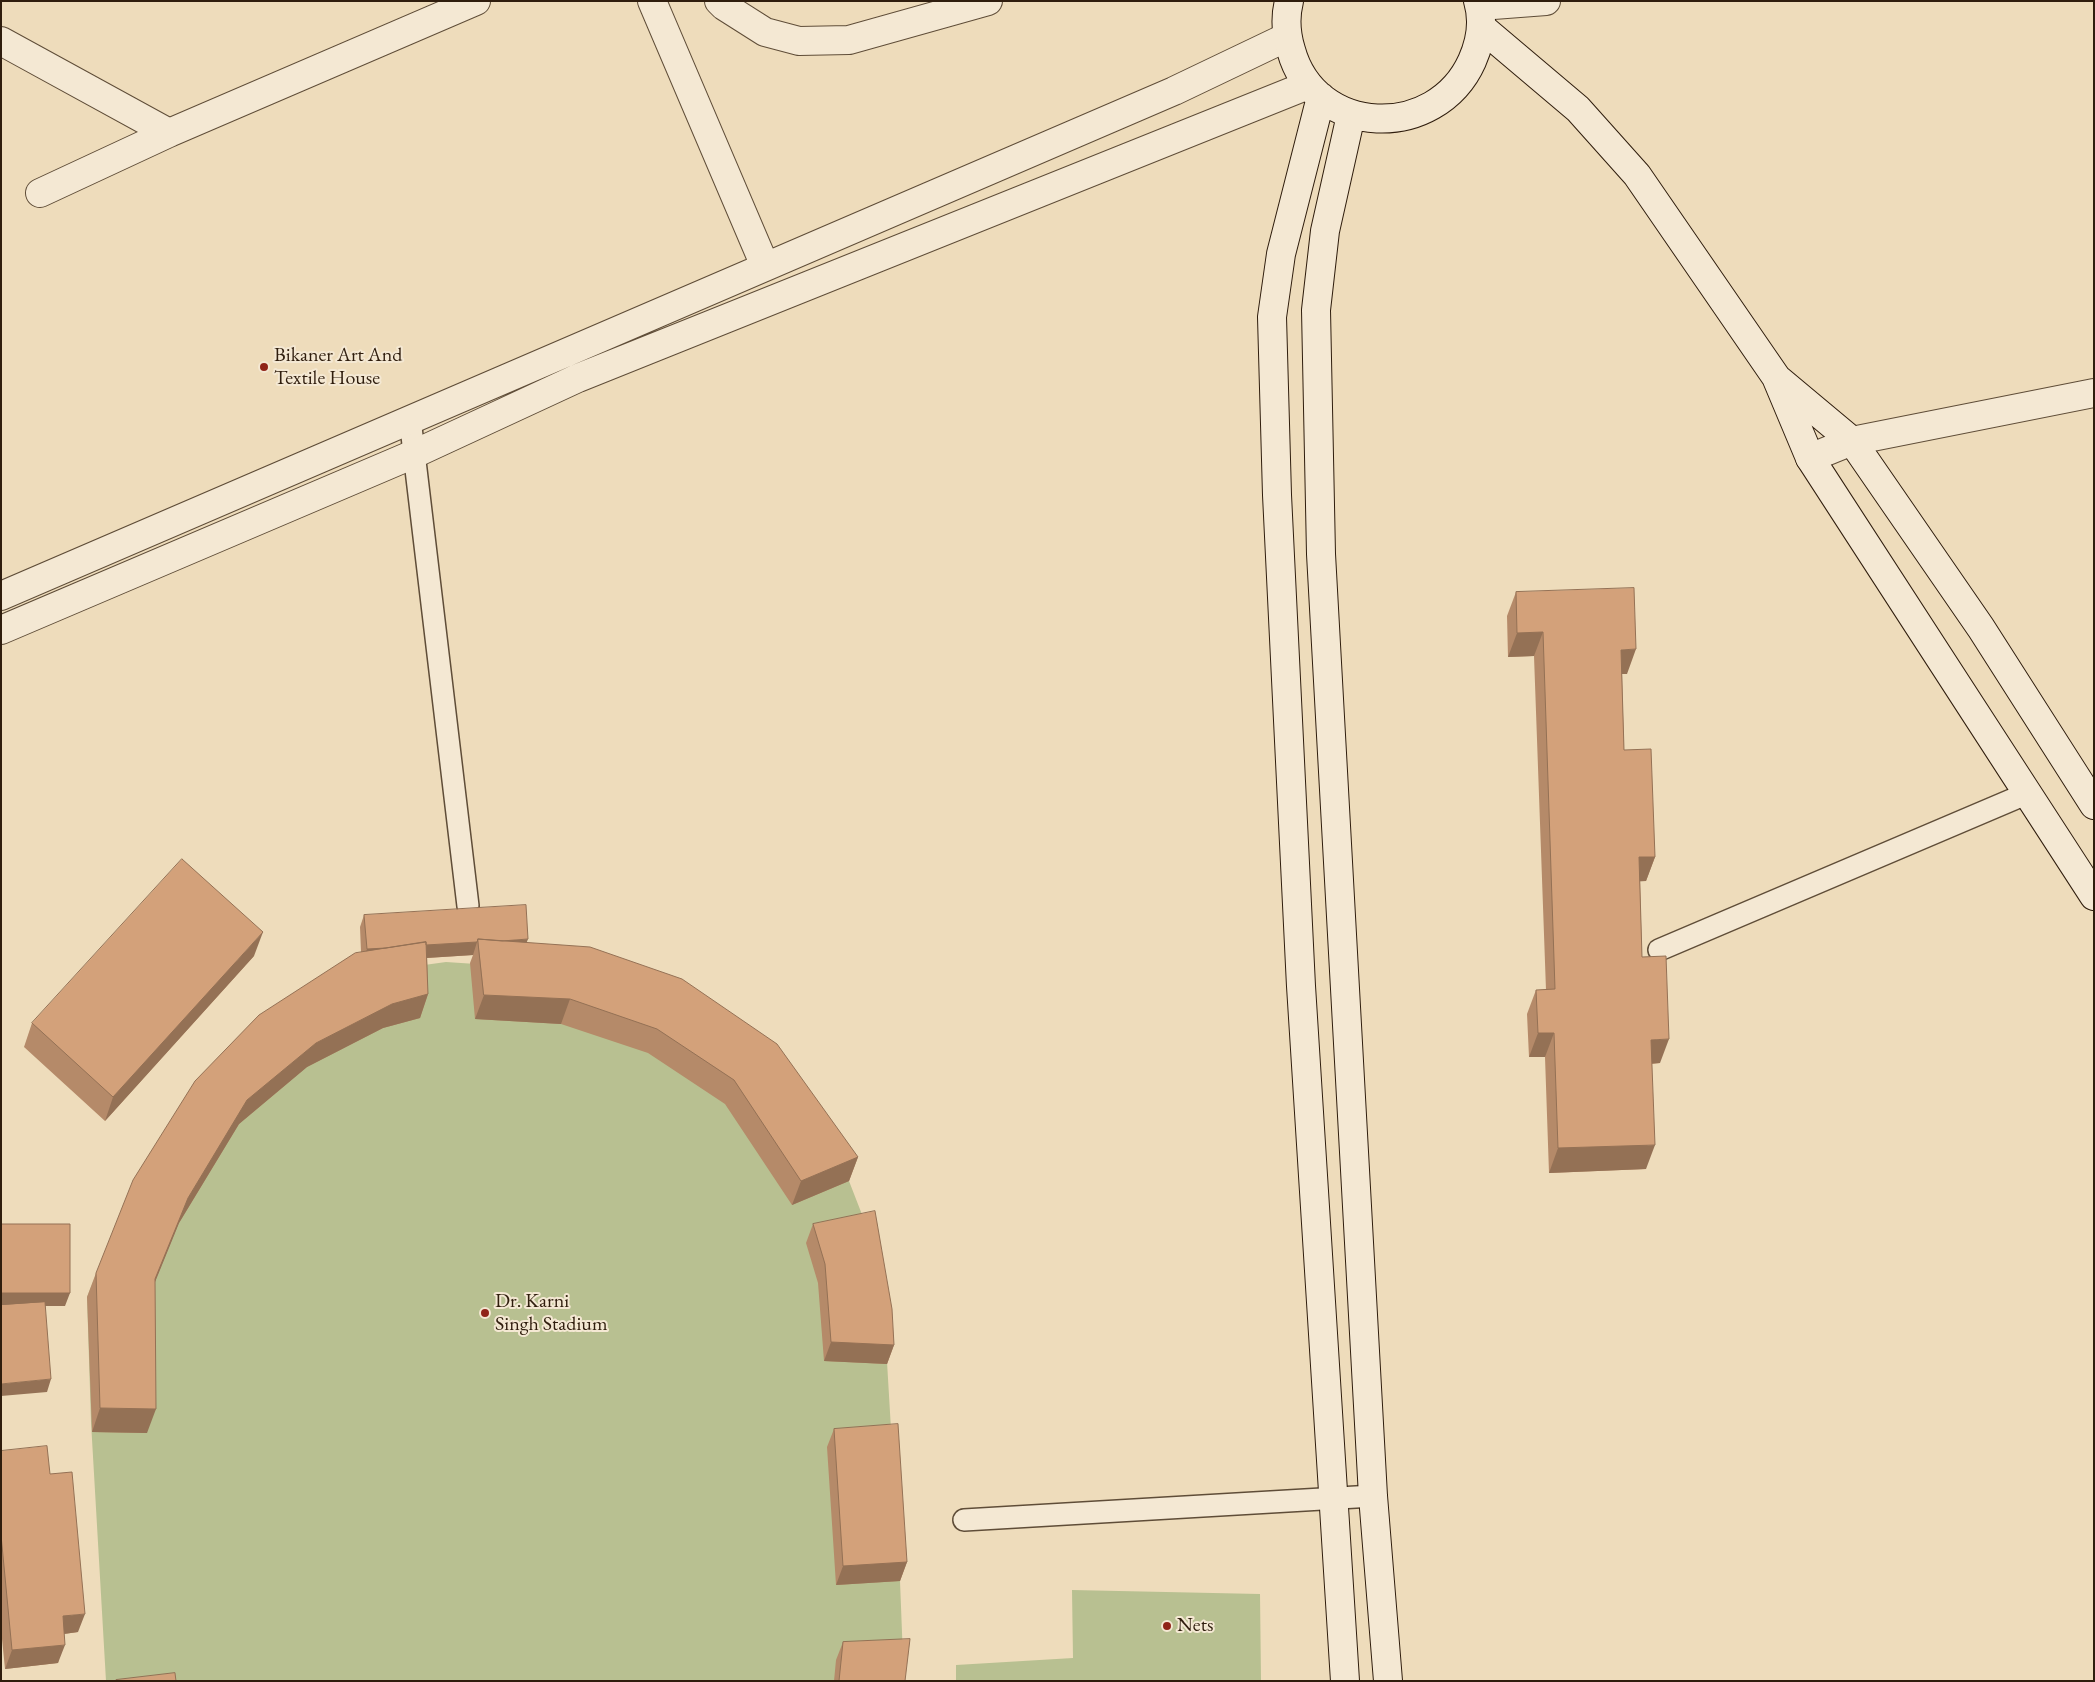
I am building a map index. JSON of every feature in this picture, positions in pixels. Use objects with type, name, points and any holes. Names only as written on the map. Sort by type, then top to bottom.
[{"type":"street","points":[[40,193],[169,133],[476,1]]},
{"type":"street","points":[[652,1],[765,266]]},
{"type":"street","points":[[719,1],[765,32],[799,41],[849,40],[988,1]]},
{"type":"street","points":[[1289,1],[1286,10],[1287,37],[1294,62],[1314,91],[1351,115],[1377,120],[1404,118],[1428,109],[1450,94],[1467,73],[1478,49],[1480,12]]},
{"type":"street","points":[[1480,12],[1546,1]]},
{"type":"street","points":[[1480,12],[1578,109],[1637,175],[1776,378],[1810,458],[2094,896]]},
{"type":"street","points":[[1,596],[1174,90],[1287,37]]},
{"type":"street","points":[[1,41],[169,133]]},
{"type":"street","points":[[1,630],[414,454],[578,378],[1314,91]]},
{"type":"street","points":[[1314,91],[1281,254],[1272,317],[1278,505],[1300,976],[1346,1681]]},
{"type":"street","points":[[1351,115],[1324,232],[1316,310],[1322,554],[1373,1496],[1388,1681]]},
{"type":"street","points":[[1776,378],[1852,441],[1980,628],[2094,805]]},
{"type":"street","points":[[1810,458],[1852,441],[2094,393]]},
{"type":"lane","points":[[410,419],[468,906]]},
{"type":"lane","points":[[1659,950],[2028,793]]},
{"type":"lane","points":[[964,1520],[1373,1496]]},
{"type":"green space","name":"Dr. Karni Singh Stadium","points":[[446,962],[581,971],[769,1068],[849,1181],[868,1230],[885,1328],[900,1581],[903,1658],[901,1681],[106,1681],[91,1422],[87,1297],[124,1204],[417,966]]},
{"type":"green space","name":"Nets","points":[[1072,1590],[1260,1594],[1261,1681],[956,1681],[956,1665],[1073,1658]]},
{"type":"building","points":[[1634,588],[1636,649],[1621,650],[1624,750],[1651,749],[1655,857],[1639,857],[1642,957],[1666,956],[1669,1039],[1651,1040],[1655,1145],[1558,1148],[1554,1033],[1538,1033],[1536,990],[1555,989],[1543,632],[1517,633],[1516,592]]},
{"type":"building","points":[[182,859],[263,932],[113,1097],[32,1023]]},
{"type":"building","points":[[526,905],[528,939],[502,941],[478,939],[477,942],[426,945],[426,942],[367,949],[364,915]]},
{"type":"building","points":[[478,939],[590,947],[682,979],[777,1044],[858,1157],[801,1181],[734,1080],[657,1029],[570,999],[484,995]]},
{"type":"building","points":[[426,942],[428,994],[392,1004],[316,1043],[247,1100],[188,1198],[155,1279],[156,1409],[100,1408],[96,1273],[133,1180],[195,1081],[259,1015],[355,953]]},
{"type":"building","points":[[875,1211],[892,1309],[894,1345],[831,1342],[825,1264],[813,1224]]},
{"type":"building","points":[[1,1224],[70,1224],[70,1293],[1,1293]]},
{"type":"building","points":[[45,1302],[51,1379],[1,1384],[1,1305]]},
{"type":"building","points":[[898,1424],[907,1562],[843,1566],[834,1429]]},
{"type":"building","points":[[47,1446],[50,1474],[72,1472],[85,1614],[63,1616],[65,1645],[12,1650],[1,1535],[1,1451]]},
{"type":"building","points":[[910,1639],[905,1681],[839,1681],[843,1642]]},
{"type":"building","points":[[175,1673],[176,1681],[116,1681],[116,1680]]},
{"type":"place","name":"Bikaner Art And Textile House","points":[[264,367]]},
{"type":"place","name":"Dr. Karni Singh Stadium","points":[[485,1313]]},
{"type":"place","name":"Nets","points":[[1167,1626]]}]
